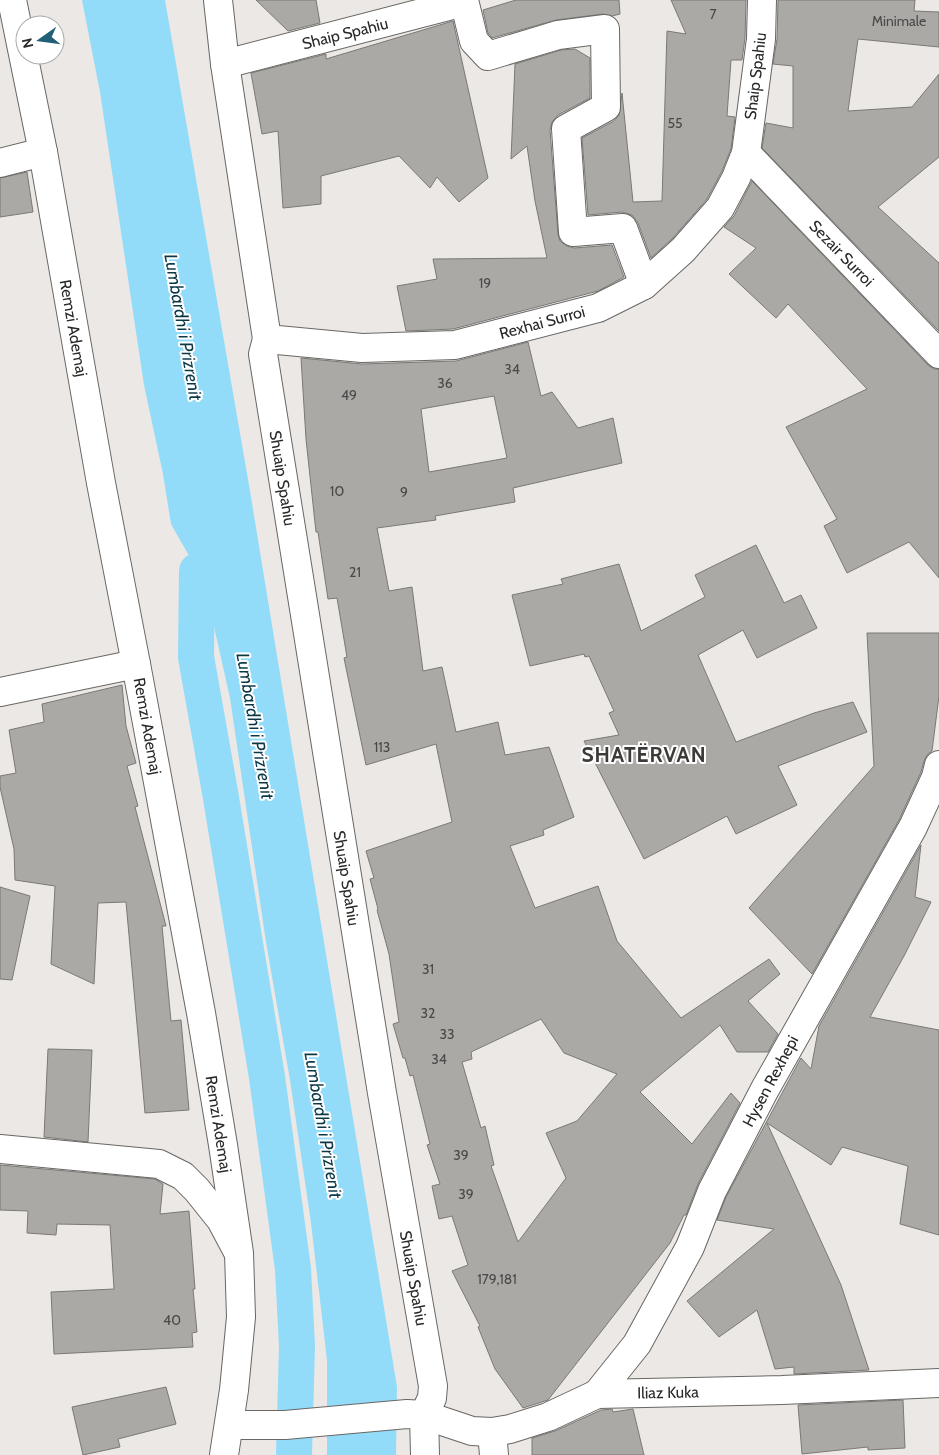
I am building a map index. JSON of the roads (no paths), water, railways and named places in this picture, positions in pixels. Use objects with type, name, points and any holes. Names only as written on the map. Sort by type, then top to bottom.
[{"type":"street","name":"Remzi Ademaj","points":[[12,0],[43,152],[101,483],[201,1013],[239,1253],[241,1317],[230,1425],[224,1455]]},
{"type":"street","name":"Shuaip Spahiu","points":[[218,0],[225,64],[266,340],[263,354],[379,1074],[433,1386],[432,1398],[416,1414]]},
{"type":"street","name":"Shaip Spahiu","points":[[746,153],[761,39],[762,0]]},
{"type":"street","points":[[464,1],[474,41],[488,56],[558,35],[604,29],[606,107],[566,129],[573,232],[622,228],[644,285]]},
{"type":"street","name":"Shaip Spahiu","points":[[225,64],[464,1]]},
{"type":"street","points":[[0,163],[43,152]]},
{"type":"street","name":"Rexhai Surroi","points":[[266,340],[362,348],[455,345],[598,308],[644,285],[684,250],[720,208],[736,178],[746,153]]},
{"type":"street","name":"Sezair Surroi","points":[[746,153],[939,354]]},
{"type":"street","points":[[0,692],[136,664]]},
{"type":"street","name":"Hysen Rexhepi","points":[[597,1394],[637,1344],[690,1247],[712,1191],[764,1089],[913,827],[938,773]]},
{"type":"street","points":[[0,1149],[159,1164],[183,1176],[197,1190],[221,1220],[239,1253]]},
{"type":"street","name":"Iliaz Kuka","points":[[416,1414],[472,1432],[493,1443],[510,1429],[548,1417],[597,1394],[782,1390],[939,1383]]},
{"type":"street","points":[[230,1425],[285,1426],[416,1414],[425,1455]]},
{"type":"water","name":"Lumbardhi i Prizrenit","points":[[82,0],[165,0],[250,491],[397,1387],[396,1455],[327,1455],[327,1360],[311,1223],[290,1080],[266,942],[230,698],[204,582],[171,524],[163,474],[144,385],[100,92]]},
{"type":"waterway","points":[[197,571],[196,657],[267,1077],[293,1269],[297,1346],[294,1455]]},
{"type":"district","name":"SHATËRVAN","points":[[644,755]]}]
